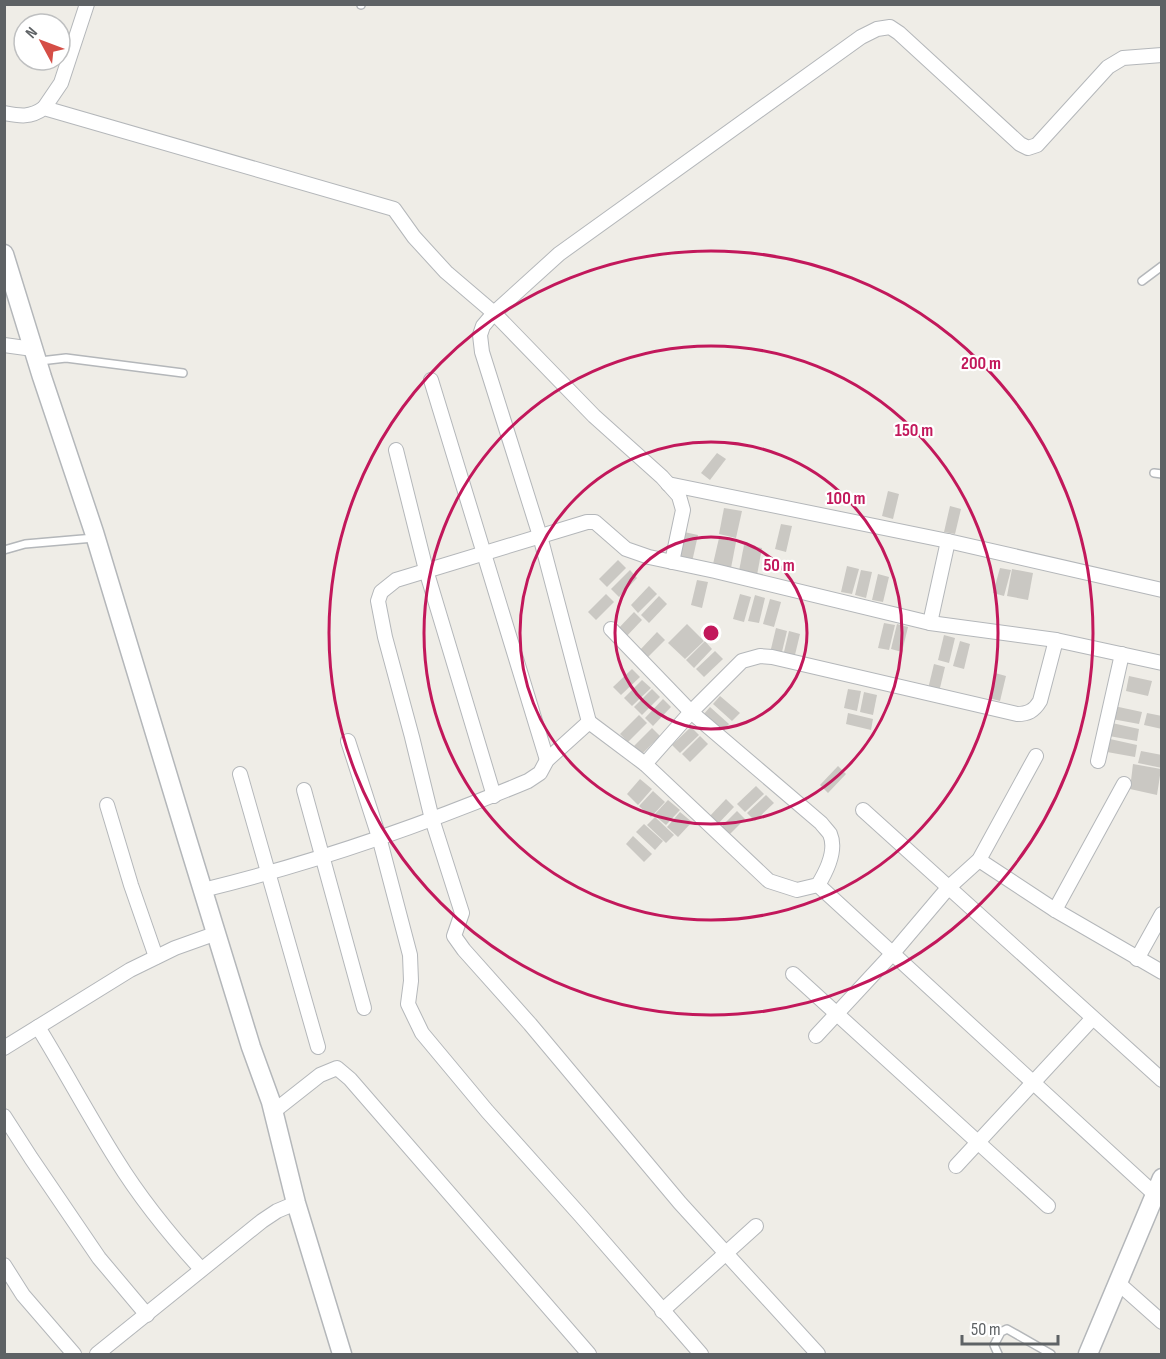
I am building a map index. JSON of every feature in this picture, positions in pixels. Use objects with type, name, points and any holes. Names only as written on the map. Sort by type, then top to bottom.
[{"type":"street","points":[[4,113],[20,116],[33,115],[44,108],[61,83],[87,4]]},
{"type":"street","points":[[611,630],[691,712],[821,823],[830,834],[833,847],[825,874],[818,885],[797,890],[769,881],[645,764],[589,722],[540,536],[480,341],[481,330],[494,314],[559,254],[861,37],[877,29],[890,27],[899,33],[1020,144],[1028,148],[1037,145],[1108,67],[1123,58],[1161,55]]},
{"type":"street","points":[[44,108],[394,209],[414,237],[446,272],[494,314],[594,416],[679,496],[683,510],[672,562]]},
{"type":"street","points":[[4,254],[35,356],[96,538],[273,1112],[296,1203],[342,1354]]},
{"type":"street","points":[[4,345],[35,356]]},
{"type":"street","points":[[431,380],[547,760]]},
{"type":"street","points":[[396,450],[426,570],[494,796]]},
{"type":"street","points":[[668,484],[948,541],[1161,590]]},
{"type":"street","points":[[818,1354],[680,1203],[454,936],[462,912],[432,819],[385,637],[378,601],[381,592],[396,580],[426,570],[587,522],[595,522],[626,549],[672,562],[930,623],[1056,640],[1161,663]]},
{"type":"street","points":[[930,623],[948,541]]},
{"type":"street","points":[[645,764],[691,712],[742,661],[760,656],[772,657],[944,699],[1027,714],[1036,709],[1040,701],[1056,640]]},
{"type":"street","points":[[1098,761],[1122,654]]},
{"type":"street","points":[[203,890],[270,873],[323,856],[494,796],[540,773],[547,760],[589,722]]},
{"type":"street","points":[[348,741],[379,837],[410,955],[411,981],[408,1004],[422,1033],[487,1111],[581,1215],[701,1354]]},
{"type":"street","points":[[816,1036],[893,953],[948,888],[979,860],[1036,756]]},
{"type":"street","points":[[240,774],[318,1047]]},
{"type":"street","points":[[1055,910],[1124,784]]},
{"type":"street","points":[[304,790],[364,1008]]},
{"type":"street","points":[[106,804],[156,957]]},
{"type":"street","points":[[863,810],[1161,1080]]},
{"type":"street","points":[[979,860],[1055,910],[1161,972]]},
{"type":"street","points":[[818,885],[1033,1084],[1159,1190],[1117,1282],[1088,1354]]},
{"type":"street","points":[[1137,959],[1161,914]]},
{"type":"street","points":[[4,1048],[130,970],[217,933]]},
{"type":"street","points":[[793,974],[1048,1206]]},
{"type":"street","points":[[956,1166],[1092,1019]]},
{"type":"street","points":[[38,1027],[117,1160],[170,1233],[201,1269]]},
{"type":"street","points":[[273,1112],[320,1075],[337,1068],[350,1079],[589,1354]]},
{"type":"street","points":[[4,1116],[99,1258],[147,1316]]},
{"type":"street","points":[[97,1354],[262,1221],[277,1211],[296,1203]]},
{"type":"street","points":[[662,1311],[756,1226]]},
{"type":"street","points":[[4,1265],[24,1295],[74,1354]]},
{"type":"street","points":[[1117,1282],[1161,1322]]},
{"type":"lane","points":[[1143,280],[1161,266]]},
{"type":"lane","points":[[35,356],[183,373]]},
{"type":"lane","points":[[4,550],[25,543],[96,538]]},
{"type":"lane","points":[[998,1354],[994,1346],[1001,1332],[1007,1329],[1016,1332],[1051,1354]]},
{"type":"building","points":[[717,453],[726,459],[710,480],[701,473]]},
{"type":"building","points":[[888,491],[899,494],[893,519],[882,516]]},
{"type":"building","points":[[950,506],[961,509],[955,534],[944,532]]},
{"type":"building","points":[[724,508],[742,511],[736,538],[719,534]]},
{"type":"building","points":[[781,524],[792,526],[786,552],[775,549]]},
{"type":"building","points":[[684,532],[698,535],[692,562],[678,559]]},
{"type":"building","points":[[719,538],[736,542],[731,568],[713,564]]},
{"type":"building","points":[[744,545],[762,548],[757,575],[739,571]]},
{"type":"building","points":[[618,560],[626,568],[607,587],[599,579]]},
{"type":"building","points":[[847,566],[859,569],[852,594],[841,592]]},
{"type":"building","points":[[1000,568],[1011,570],[1004,596],[993,593]]},
{"type":"building","points":[[1012,569],[1033,573],[1028,600],[1007,596]]},
{"type":"building","points":[[630,570],[637,578],[619,597],[611,589]]},
{"type":"building","points":[[861,570],[872,572],[866,598],[855,595]]},
{"type":"building","points":[[878,574],[889,577],[883,602],[872,600]]},
{"type":"building","points":[[697,580],[708,582],[702,608],[691,605]]},
{"type":"building","points":[[649,586],[657,594],[638,613],[631,605]]},
{"type":"building","points":[[606,594],[614,602],[596,620],[588,612]]},
{"type":"building","points":[[740,594],[751,597],[744,622],[733,619]]},
{"type":"building","points":[[755,595],[765,598],[759,623],[748,621]]},
{"type":"building","points":[[659,596],[667,604],[649,623],[641,615]]},
{"type":"building","points":[[770,599],[781,602],[774,627],[763,624]]},
{"type":"building","points":[[634,612],[642,620],[624,639],[616,631]]},
{"type":"building","points":[[884,623],[895,625],[889,650],[878,648]]},
{"type":"building","points":[[687,624],[704,641],[685,659],[668,643]]},
{"type":"building","points":[[897,624],[908,627],[902,652],[891,649]]},
{"type":"building","points":[[776,628],[787,631],[781,656],[770,653]]},
{"type":"building","points":[[789,631],[800,634],[794,659],[783,656]]},
{"type":"building","points":[[657,632],[665,640],[646,659],[639,651]]},
{"type":"building","points":[[944,635],[955,638],[949,663],[938,660]]},
{"type":"building","points":[[705,641],[712,649],[694,668],[686,660]]},
{"type":"building","points":[[960,641],[970,644],[964,669],[953,666]]},
{"type":"building","points":[[715,651],[723,659],[704,677],[696,669]]},
{"type":"building","points":[[934,664],[945,667],[939,692],[928,689]]},
{"type":"building","points":[[632,669],[640,677],[621,695],[613,687]]},
{"type":"building","points":[[995,673],[1006,676],[1000,701],[989,698]]},
{"type":"building","points":[[1129,676],[1152,681],[1148,696],[1126,691]]},
{"type":"building","points":[[642,680],[651,688],[632,706],[624,698]]},
{"type":"building","points":[[652,689],[660,697],[642,715],[634,707]]},
{"type":"building","points":[[848,689],[861,691],[857,711],[844,708]]},
{"type":"building","points":[[864,692],[877,695],[873,715],[860,712]]},
{"type":"building","points":[[720,696],[740,713],[732,721],[713,704]]},
{"type":"building","points":[[663,699],[671,707],[653,726],[645,718]]},
{"type":"building","points":[[1114,706],[1142,712],[1139,724],[1112,719]]},
{"type":"building","points":[[710,707],[729,724],[722,733],[703,715]]},
{"type":"building","points":[[848,713],[873,719],[871,730],[846,724]]},
{"type":"building","points":[[1147,713],[1162,716],[1162,729],[1144,725]]},
{"type":"building","points":[[639,715],[647,723],[628,742],[620,734]]},
{"type":"building","points":[[1112,723],[1139,729],[1137,741],[1109,736]]},
{"type":"building","points":[[691,727],[699,735],[680,753],[672,745]]},
{"type":"building","points":[[652,728],[660,736],[642,754],[634,746]]},
{"type":"building","points":[[700,736],[708,744],[690,762],[682,754]]},
{"type":"building","points":[[1110,739],[1137,745],[1135,757],[1107,752]]},
{"type":"building","points":[[1141,751],[1162,755],[1162,768],[1138,763]]},
{"type":"building","points":[[1133,764],[1161,769],[1157,795],[1130,789]]},
{"type":"building","points":[[838,766],[846,774],[828,793],[820,785]]},
{"type":"building","points":[[640,779],[652,789],[638,805],[627,794]]},
{"type":"building","points":[[756,786],[764,794],[745,812],[737,804]]},
{"type":"building","points":[[653,791],[665,802],[651,817],[639,806]]},
{"type":"building","points":[[766,795],[774,803],[755,821],[747,813]]},
{"type":"building","points":[[726,799],[734,807],[716,826],[708,818]]},
{"type":"building","points":[[668,800],[680,810],[666,825],[654,815]]},
{"type":"building","points":[[737,811],[745,819],[727,837],[719,829]]},
{"type":"building","points":[[680,812],[692,822],[678,837],[667,827]]},
{"type":"building","points":[[655,817],[674,835],[666,843],[647,825]]},
{"type":"building","points":[[644,824],[663,841],[655,850],[636,832]]},
{"type":"building","points":[[633,836],[652,854],[644,862],[626,844]]}]
